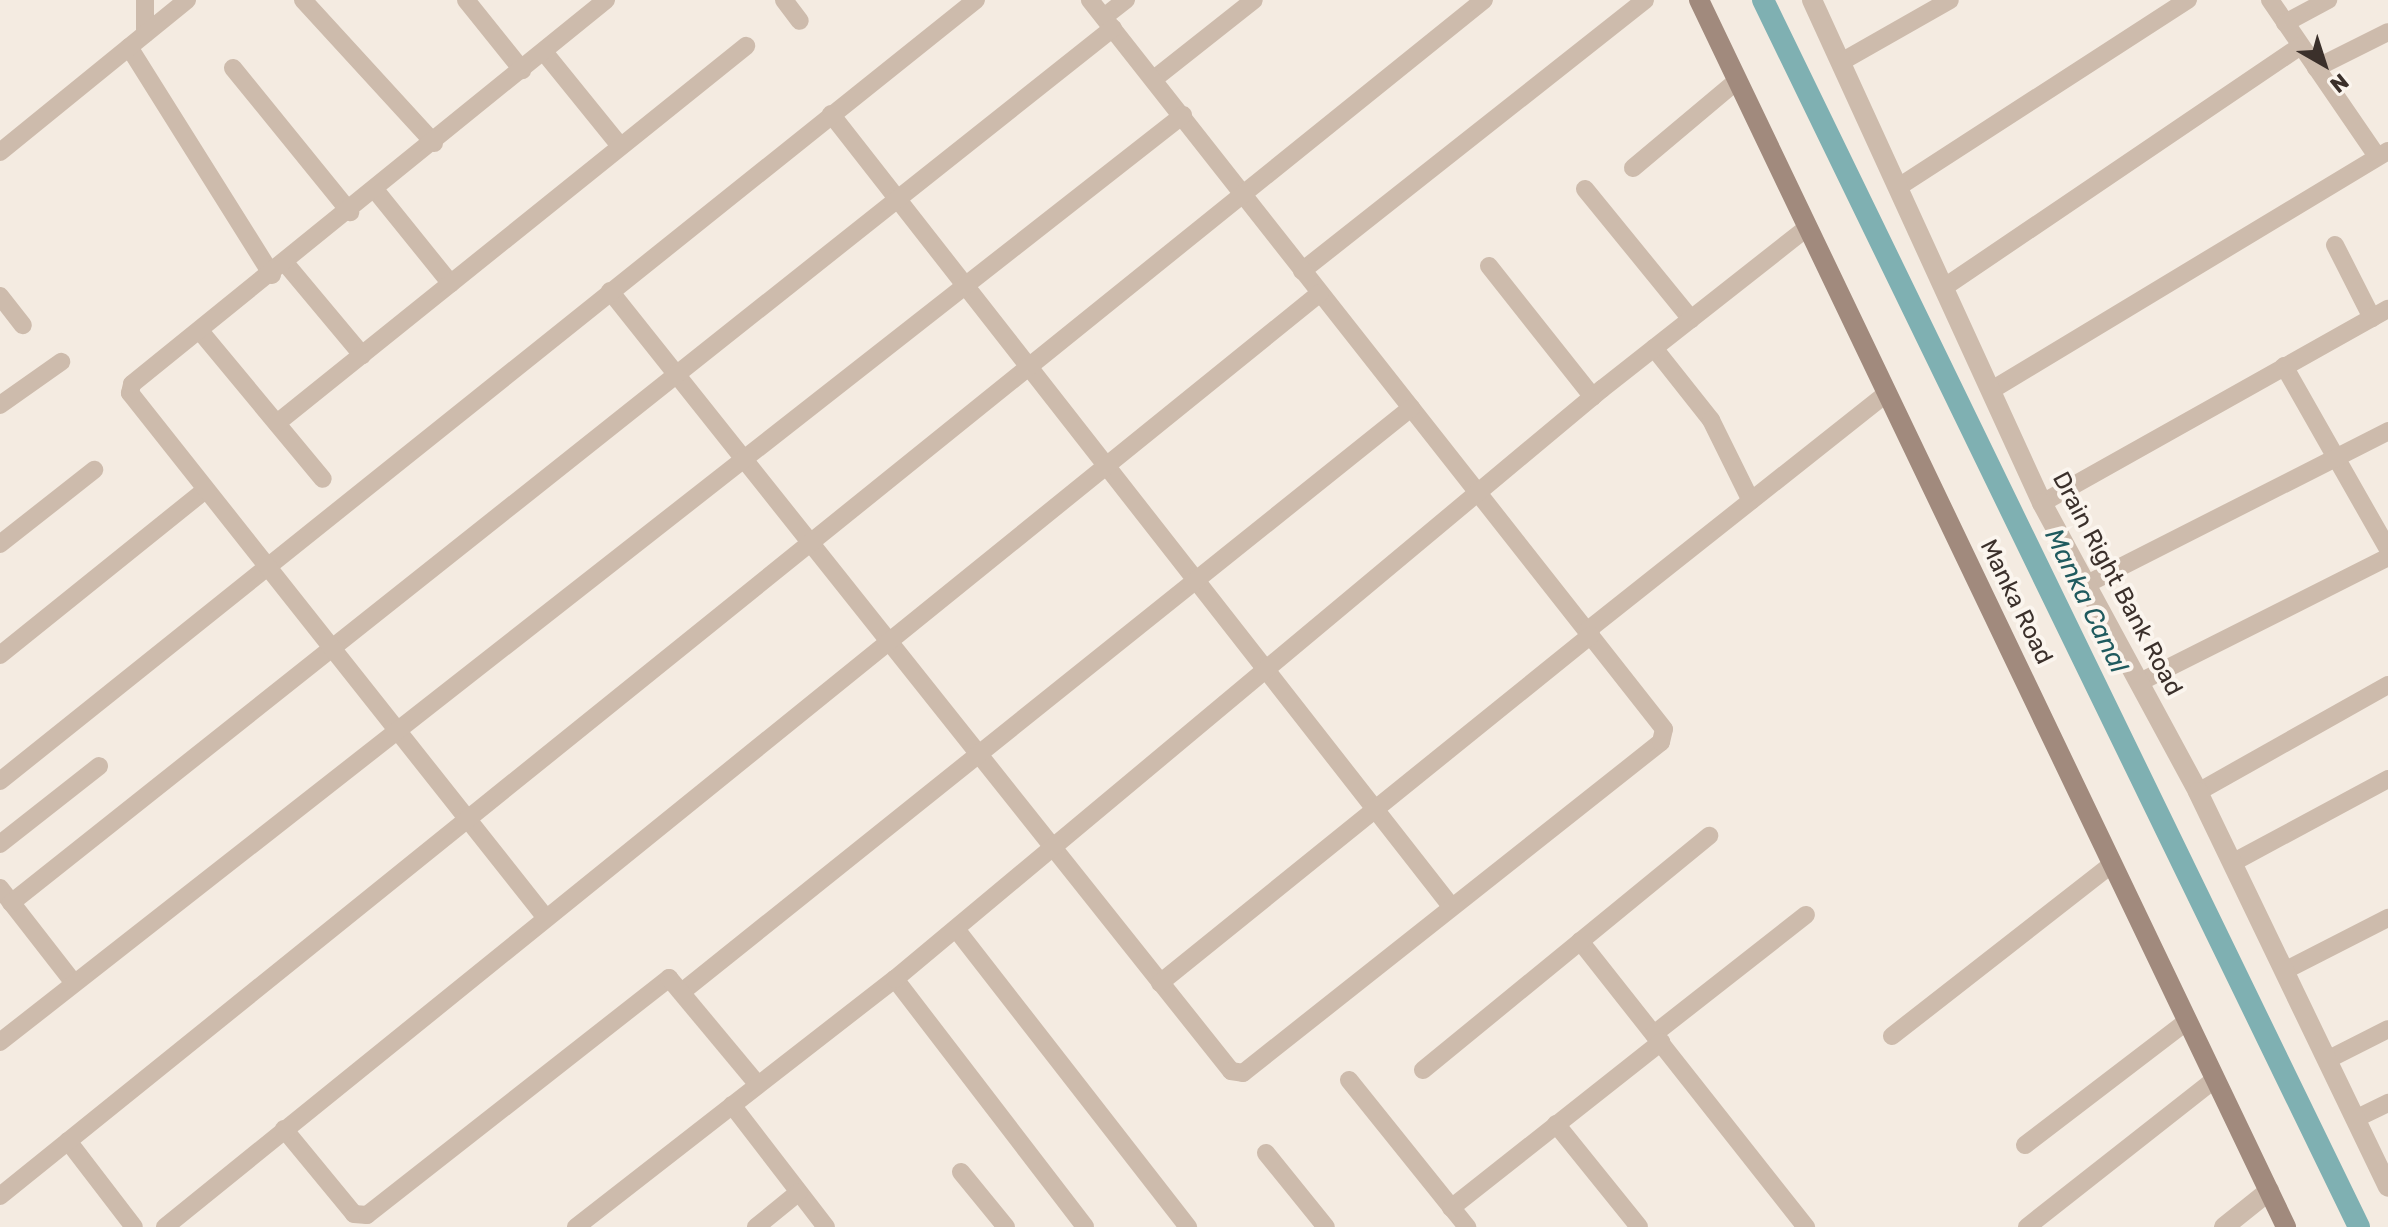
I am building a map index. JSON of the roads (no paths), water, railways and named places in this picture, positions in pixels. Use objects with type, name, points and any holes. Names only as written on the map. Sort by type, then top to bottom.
[{"type":"main road","name":"Manka Road","points":[[1699,0],[2286,1227]]},
{"type":"street","points":[[145,0],[145,34]]},
{"type":"street","points":[[0,152],[187,0]]},
{"type":"street","points":[[303,0],[434,143]]},
{"type":"street","points":[[466,0],[522,70]]},
{"type":"street","points":[[784,0],[800,21]]},
{"type":"street","points":[[0,781],[976,0]]},
{"type":"street","points":[[610,291],[813,542],[1052,849],[1231,1071],[1243,1073],[1664,735],[1590,633],[1090,0]]},
{"type":"street","points":[[74,983],[6,895],[333,652],[900,200],[1108,23],[1126,0]]},
{"type":"street","points":[[1154,79],[1254,0]]},
{"type":"street","points":[[0,1196],[1484,0]]},
{"type":"street","points":[[1302,271],[1645,0]]},
{"type":"street","points":[[1841,62],[1950,0]]},
{"type":"street","points":[[1900,186],[2188,0]]},
{"type":"street","points":[[1995,388],[2205,268],[2383,153],[2316,68],[2270,0]]},
{"type":"street","points":[[2285,23],[2328,0]]},
{"type":"street","points":[[546,918],[130,393],[132,384],[376,191],[602,1]]},
{"type":"street","name":"Drain Right Bank Road","points":[[1816,2],[1841,62],[1995,388],[2042,503],[2198,792],[2388,1187]]},
{"type":"street","points":[[2316,68],[2388,32]]},
{"type":"street","points":[[277,423],[746,46]]},
{"type":"street","points":[[1946,286],[2300,46]]},
{"type":"street","points":[[129,47],[279,269],[362,355]]},
{"type":"street","points":[[544,52],[620,146]]},
{"type":"street","points":[[233,68],[350,212]]},
{"type":"street","points":[[1633,168],[1738,80]]},
{"type":"street","points":[[831,114],[1450,905]]},
{"type":"street","points":[[0,1042],[399,734],[965,282],[1183,115]]},
{"type":"street","points":[[1585,189],[1691,319]]},
{"type":"street","points":[[376,191],[451,284]]},
{"type":"street","points":[[576,1227],[895,979],[1593,397],[1808,227]]},
{"type":"street","points":[[2042,503],[2380,314],[2335,245]]},
{"type":"street","points":[[1489,266],[1593,397]]},
{"type":"street","points":[[165,1227],[1320,293]]},
{"type":"street","points":[[0,296],[23,325]]},
{"type":"street","points":[[200,331],[323,479]]},
{"type":"street","points":[[1654,348],[1711,420],[1751,501]]},
{"type":"street","points":[[0,405],[61,362]]},
{"type":"street","points":[[2284,366],[2388,549]]},
{"type":"street","points":[[1160,983],[1887,393]]},
{"type":"street","points":[[683,991],[981,757],[1411,408]]},
{"type":"street","points":[[2087,584],[2388,431]]},
{"type":"street","points":[[0,544],[94,470]]},
{"type":"street","points":[[0,655],[205,490]]},
{"type":"street","points":[[2140,682],[2388,557]]},
{"type":"street","points":[[2198,792],[2388,685]]},
{"type":"street","points":[[0,844],[99,766]]},
{"type":"street","points":[[2232,863],[2388,779]]},
{"type":"street","points":[[1423,1070],[1709,836]]},
{"type":"street","points":[[1892,1036],[2112,864]]},
{"type":"street","points":[[1451,1208],[1806,915]]},
{"type":"street","points":[[2284,971],[2388,918]]},
{"type":"street","points":[[956,929],[1188,1227]]},
{"type":"street","points":[[1580,941],[1806,1227]]},
{"type":"street","points":[[895,979],[1085,1227]]},
{"type":"street","points":[[284,1129],[354,1214],[367,1215],[662,980],[683,991],[758,1085]]},
{"type":"street","points":[[2025,1145],[2187,1021]]},
{"type":"street","points":[[2327,1060],[2388,1029]]},
{"type":"street","points":[[2027,1227],[2215,1079]]},
{"type":"street","points":[[1349,1080],[1467,1227]]},
{"type":"street","points":[[2355,1119],[2388,1103]]},
{"type":"street","points":[[732,1105],[826,1227]]},
{"type":"street","points":[[1556,1124],[1639,1227]]},
{"type":"street","points":[[68,1141],[134,1227]]},
{"type":"street","points":[[1266,1153],[1326,1227]]},
{"type":"street","points":[[961,1172],[1006,1227]]},
{"type":"street","points":[[2224,1227],[2269,1191]]},
{"type":"street","points":[[756,1227],[799,1192]]},
{"type":"waterway","name":"Manka Canal","points":[[1763,0],[2359,1227]]}]
